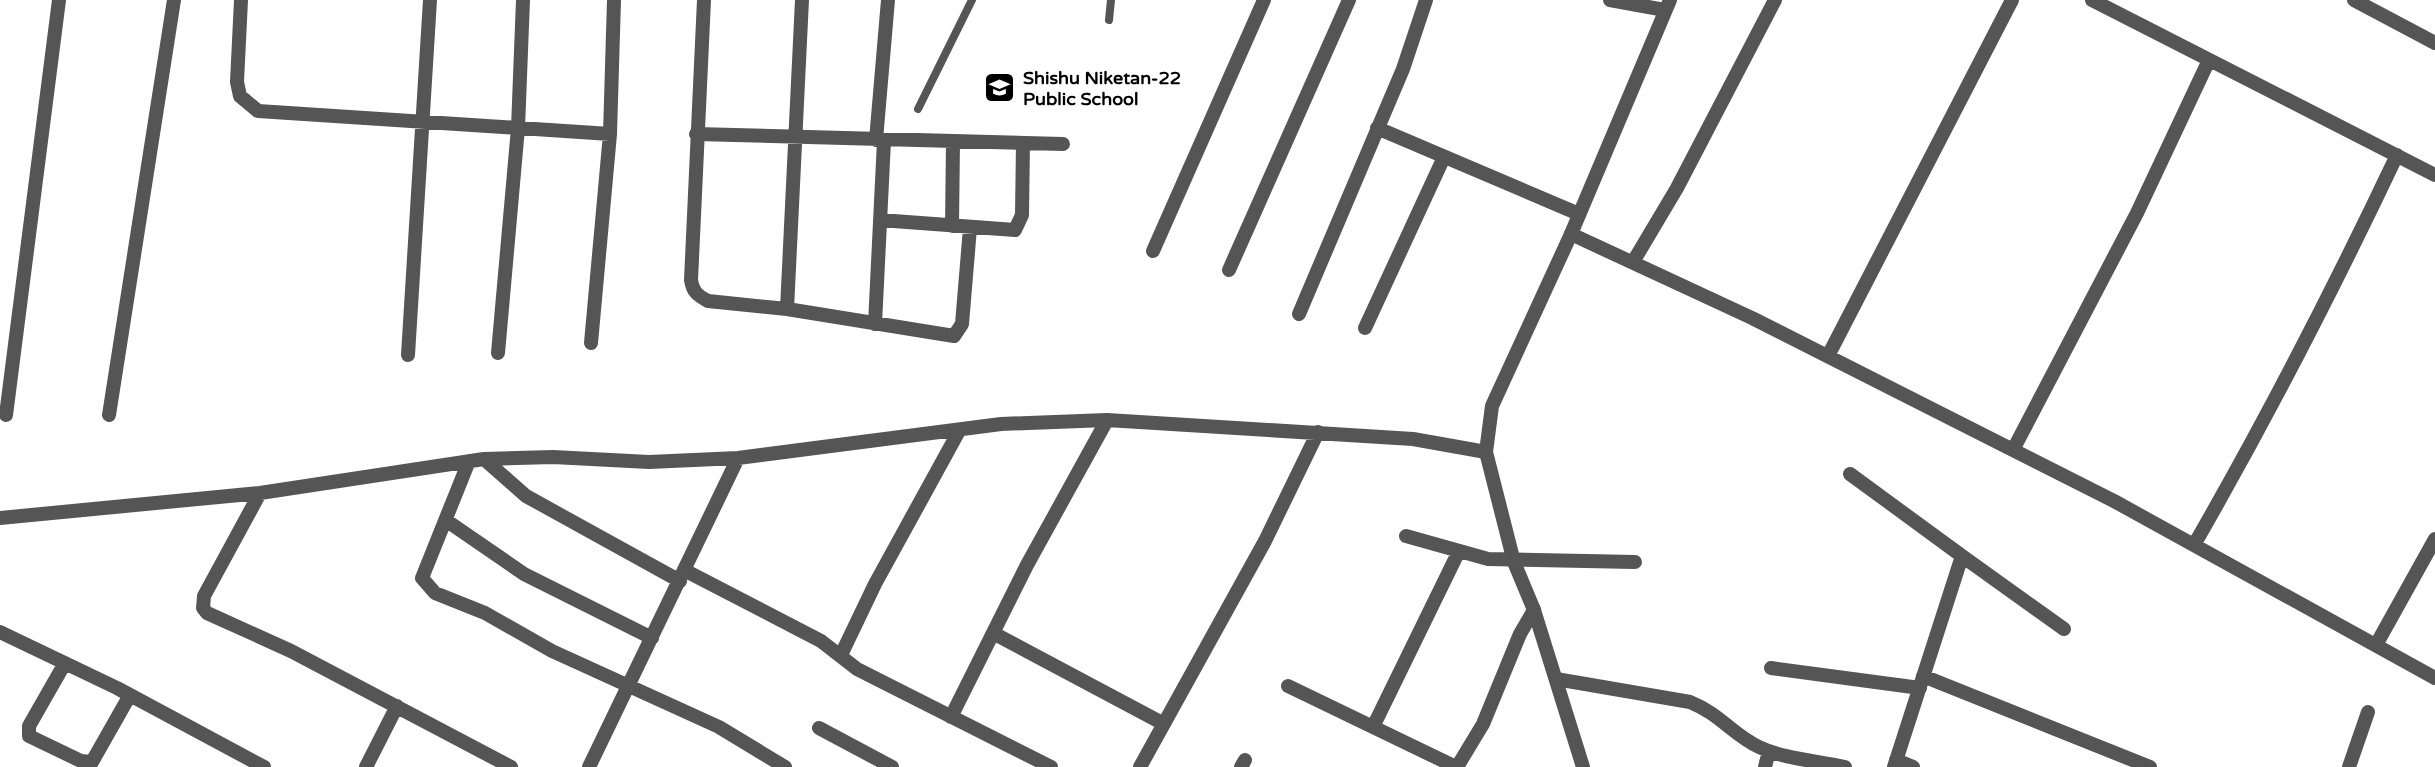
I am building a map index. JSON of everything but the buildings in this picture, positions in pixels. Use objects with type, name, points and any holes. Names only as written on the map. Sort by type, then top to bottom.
[{"type":"street","points":[[6,415],[59,0]]},
{"type":"street","points":[[109,415],[174,0]]},
{"type":"street","points":[[241,0],[237,82],[240,96],[247,105],[271,114],[610,134]]},
{"type":"street","points":[[408,355],[430,0]]},
{"type":"street","points":[[498,353],[518,128],[523,0]]},
{"type":"street","points":[[591,342],[610,134],[614,0]]},
{"type":"street","points":[[704,0],[696,134],[691,280],[693,290],[708,301],[787,309],[949,336],[957,334],[962,324],[970,228]]},
{"type":"street","points":[[787,309],[802,0]]},
{"type":"street","points":[[875,324],[880,220],[880,141],[888,0]]},
{"type":"street","points":[[1153,251],[1264,0]]},
{"type":"street","points":[[1228,270],[1349,0]]},
{"type":"street","points":[[1299,314],[1403,69],[1426,0]]},
{"type":"street","points":[[1583,767],[1534,610],[1514,562],[1486,452],[1493,406],[1580,214],[1667,5],[1611,0]]},
{"type":"street","points":[[1633,262],[1677,188],[1775,0]]},
{"type":"street","points":[[1828,356],[2012,0]]},
{"type":"street","points":[[2092,0],[2435,176]]},
{"type":"street","points":[[2354,0],[2435,43]]},
{"type":"street","points":[[2014,450],[2137,213],[2209,60]]},
{"type":"street","points":[[1377,128],[1580,214]]},
{"type":"street","points":[[696,134],[1063,144]]},
{"type":"street","points":[[952,226],[953,142]]},
{"type":"street","points":[[880,220],[1009,231],[1018,227],[1022,215],[1023,143]]},
{"type":"street","points":[[2194,545],[2245,457],[2354,247],[2397,155]]},
{"type":"street","points":[[1365,328],[1444,156]]},
{"type":"street","points":[[1571,234],[1828,356],[2014,450],[2194,545],[2435,678]]},
{"type":"street","points":[[0,519],[260,493],[476,460],[553,457],[649,463],[738,458],[1001,424],[1107,420],[1318,432],[1413,439],[1486,452]]},
{"type":"street","points":[[951,717],[1107,420]]},
{"type":"street","points":[[841,655],[875,584],[959,431]]},
{"type":"street","points":[[1140,767],[1265,541],[1318,432]]},
{"type":"street","points":[[589,767],[738,458]]},
{"type":"street","points":[[476,460],[425,568],[422,578],[428,588],[485,613],[552,651],[627,687],[719,727],[785,767]]},
{"type":"street","points":[[476,460],[526,496],[683,576],[821,641],[857,669],[951,717],[1024,761],[1051,767]]},
{"type":"street","points":[[1850,474],[2064,629]]},
{"type":"street","points":[[260,493],[211,579],[204,596],[203,608],[217,619],[291,651],[511,767]]},
{"type":"street","points":[[447,521],[524,573],[652,638]]},
{"type":"street","points":[[1406,536],[1458,553],[1514,562],[1635,562]]},
{"type":"street","points":[[2376,645],[2435,539]]},
{"type":"street","points":[[1373,727],[1458,553]]},
{"type":"street","points":[[1913,767],[1895,764],[1962,556]]},
{"type":"street","points":[[1288,686],[1456,767],[1483,724],[1512,651],[1534,610]]},
{"type":"street","points":[[0,632],[130,695],[264,767]]},
{"type":"street","points":[[993,633],[1164,723]]},
{"type":"street","points":[[65,663],[29,726],[29,736],[81,761],[93,762],[130,695]]},
{"type":"street","points":[[1771,667],[1922,682],[2150,767]]},
{"type":"street","points":[[1556,679],[1690,702],[1708,709],[1746,740],[1769,751],[1845,767]]},
{"type":"street","points":[[366,767],[397,706]]},
{"type":"street","points":[[2349,767],[2368,712]]},
{"type":"street","points":[[819,727],[892,767]]},
{"type":"street","points":[[1765,767],[1769,751]]},
{"type":"lane","points":[[918,109],[972,0]]},
{"type":"lane","points":[[1109,20],[1111,0]]},
{"type":"place","name":"Shishu Niketan-22 Public School","points":[[1000,88]]}]
